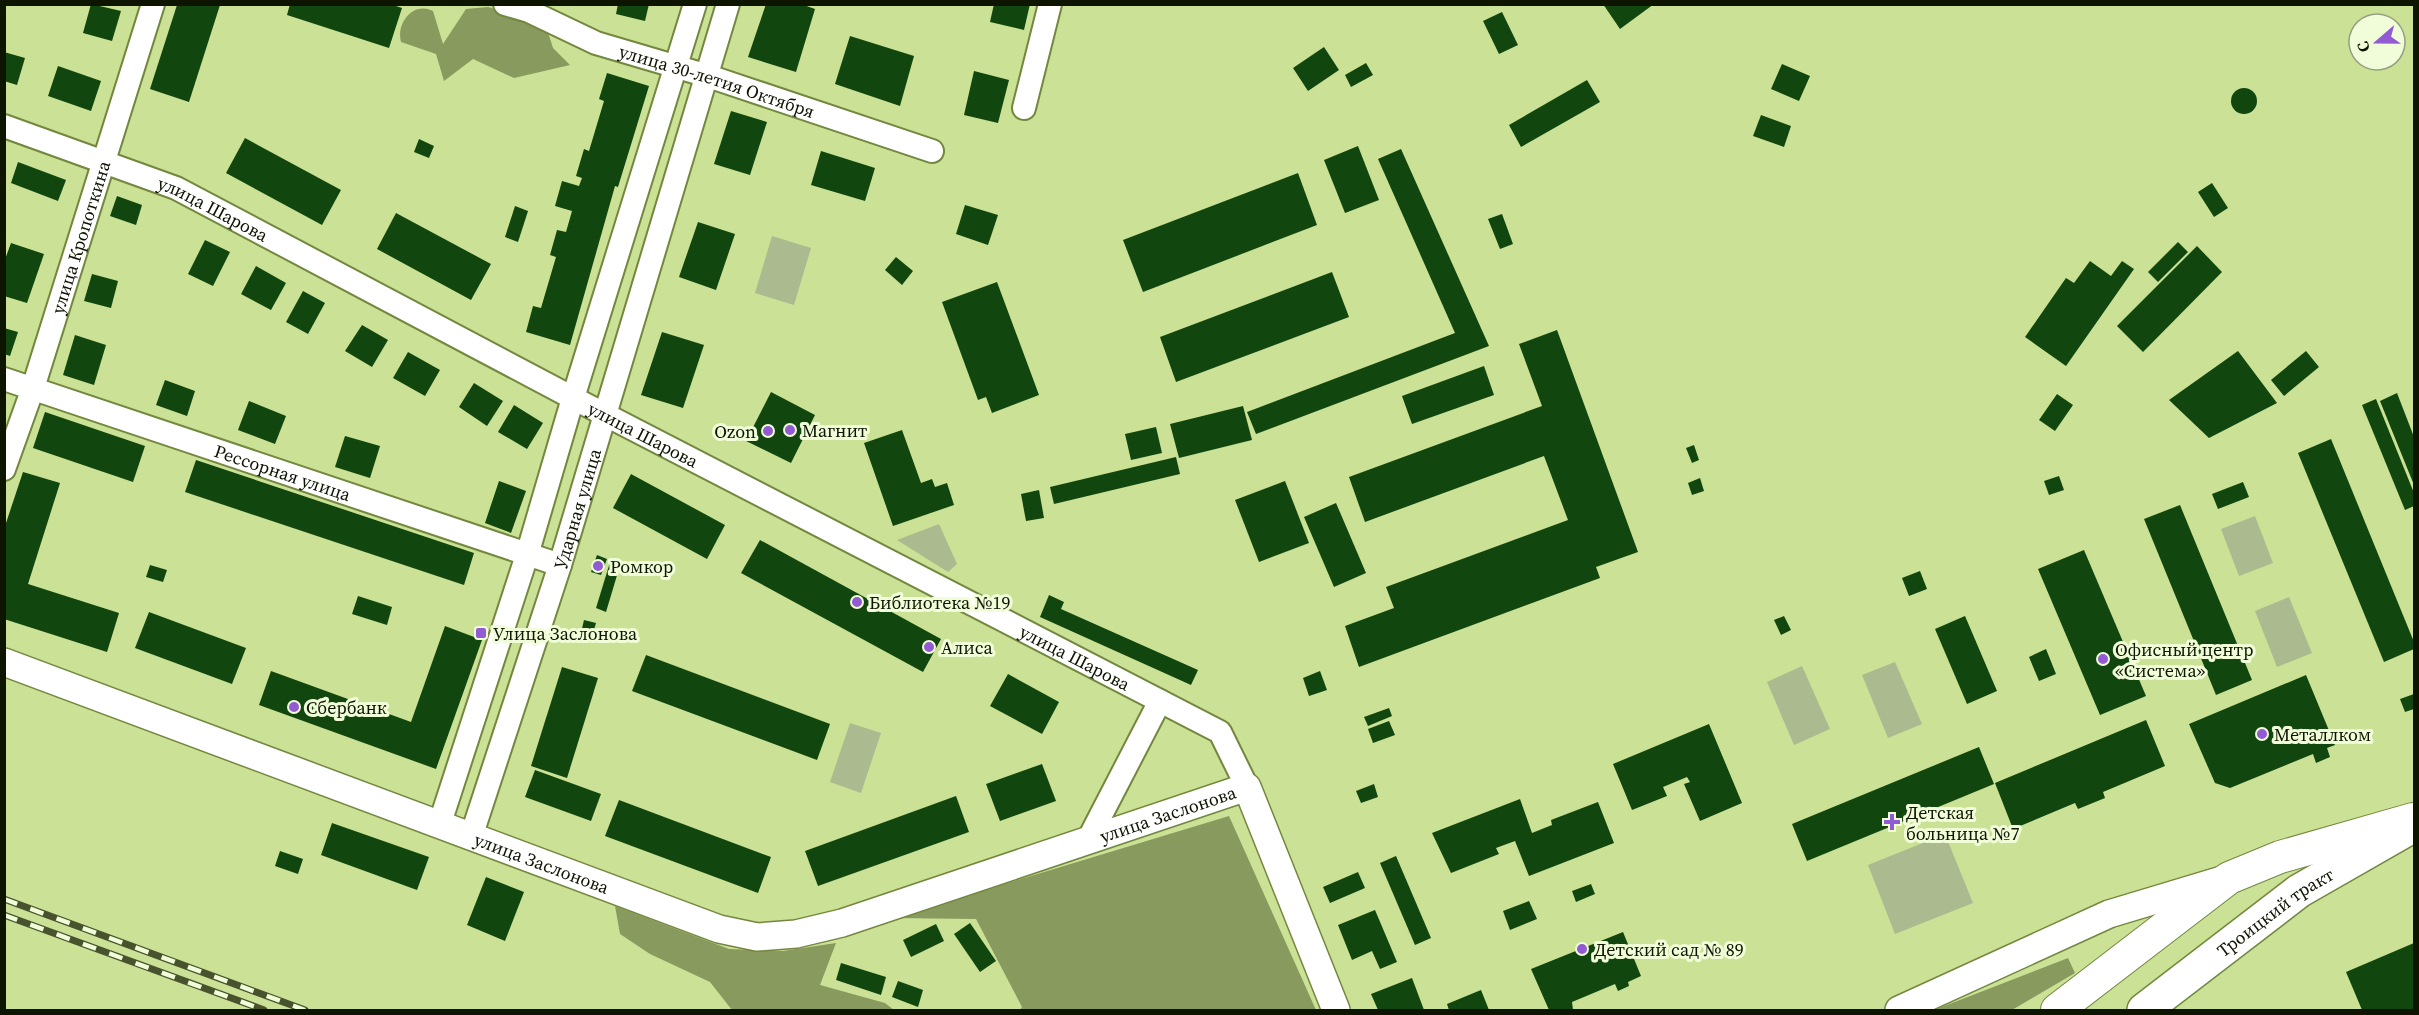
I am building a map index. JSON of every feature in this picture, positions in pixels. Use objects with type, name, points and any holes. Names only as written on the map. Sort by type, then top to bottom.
[{"type":"main road","points":[[2057,1011],[2229,878],[2280,856],[2415,818]]},
{"type":"main road","name":"Троицкий тракт","points":[[2144,1011],[2299,891],[2415,825]]},
{"type":"street","name":"улица Кропоткина","points":[[4,469],[33,388],[153,4]]},
{"type":"street","name":"улица 30-летия Октября","points":[[506,4],[529,11],[596,43],[708,76],[932,151]]},
{"type":"street","name":"Ударная улица","points":[[439,826],[527,555],[695,4]]},
{"type":"street","name":"Ударная улица","points":[[471,837],[560,565],[728,4]]},
{"type":"street","points":[[1024,108],[1050,4]]},
{"type":"street","name":"улица Шарова","points":[[4,126],[104,160],[176,188],[573,398],[1220,732],[1247,787]]},
{"type":"street","name":"Рессорная улица","points":[[4,379],[560,565]]},
{"type":"street","name":"улица Заслонова","points":[[4,662],[719,929],[757,937],[796,934],[842,923],[1247,787]]},
{"type":"street","name":"улица Заслонова","points":[[1088,840],[1160,701]]},
{"type":"street","points":[[1247,787],[1336,1011]]},
{"type":"street","points":[[1899,1011],[2109,914],[2229,878]]},
{"type":"street","points":[[2109,914],[2124,919],[2133,933],[2133,947],[2129,957]]},
{"type":"green space","points":[[488,7],[545,23],[553,48],[570,65],[514,78],[473,59],[444,81],[436,54],[401,42],[401,28],[413,11],[426,9],[433,11],[443,44],[466,9]]},
{"type":"green space","points":[[772,236],[811,248],[794,305],[755,293]]},
{"type":"green space","points":[[2255,516],[2273,563],[2239,576],[2221,529]]},
{"type":"green space","points":[[939,524],[957,564],[948,572],[897,540]]},
{"type":"green space","points":[[2289,597],[2312,653],[2277,667],[2255,611]]},
{"type":"green space","points":[[1895,662],[1922,724],[1888,738],[1862,675]]},
{"type":"green space","points":[[1802,666],[1830,729],[1794,745],[1767,682]]},
{"type":"green space","points":[[850,723],[881,733],[861,793],[830,782]]},
{"type":"green space","points":[[1229,816],[1316,1010],[1020,1010],[1022,1007],[976,919],[892,918]]},
{"type":"green space","points":[[1945,834],[1973,903],[1895,934],[1868,865]]},
{"type":"green space","points":[[615,906],[729,949],[783,951],[836,943],[820,985],[885,1003],[894,1010],[732,1010],[710,982],[650,954],[620,934]]},
{"type":"green space","points":[[2068,958],[2075,973],[2012,1010],[1934,1010]]},
{"type":"building","points":[[91,4],[121,11],[112,41],[83,33]]},
{"type":"building","points":[[290,4],[390,4],[402,8],[389,48],[287,15]]},
{"type":"building","points":[[618,4],[649,4],[645,21],[616,14]]},
{"type":"building","points":[[766,4],[801,4],[815,9],[796,72],[748,57]]},
{"type":"building","points":[[994,4],[1030,4],[1024,30],[990,22]]},
{"type":"building","points":[[1603,4],[1654,4],[1620,29]]},
{"type":"building","points":[[177,5],[220,5],[189,102],[150,89]]},
{"type":"building","points":[[1502,12],[1518,45],[1499,54],[1483,21]]},
{"type":"building","points":[[850,36],[914,56],[900,106],[835,84]]},
{"type":"building","points":[[1324,47],[1339,70],[1308,91],[1293,68]]},
{"type":"building","points":[[4,52],[25,58],[17,85],[4,81]]},
{"type":"building","points":[[1366,63],[1373,75],[1351,87],[1345,75]]},
{"type":"building","points":[[1782,64],[1810,76],[1799,101],[1771,89]]},
{"type":"building","points":[[58,66],[101,81],[91,111],[48,96]]},
{"type":"building","points":[[974,71],[1009,80],[998,123],[964,115]]},
{"type":"building","points":[[607,73],[649,86],[618,187],[615,186],[570,345],[526,332],[533,306],[541,308],[556,257],[550,255],[557,230],[566,232],[572,211],[555,206],[562,181],[579,186],[582,178],[576,176],[584,149],[589,151],[604,101],[599,99]]},
{"type":"building","points":[[1587,80],[1600,102],[1521,147],[1509,125]]},
{"type":"building","points":[[2244,88],[2253,92],[2257,101],[2253,110],[2244,114],[2235,110],[2231,101],[2235,92]]},
{"type":"building","points":[[731,111],[767,122],[750,175],[714,164]]},
{"type":"building","points":[[1761,115],[1791,126],[1784,147],[1753,136]]},
{"type":"building","points":[[245,138],[341,190],[322,225],[226,173]]},
{"type":"building","points":[[419,139],[434,146],[429,158],[414,152]]},
{"type":"building","points":[[1358,146],[1379,200],[1345,213],[1324,160]]},
{"type":"building","points":[[1401,149],[1489,346],[1256,434],[1247,412],[1455,333],[1378,159]]},
{"type":"building","points":[[821,151],[875,168],[865,201],[811,185]]},
{"type":"building","points":[[18,162],[66,180],[58,201],[11,183]]},
{"type":"building","points":[[1298,173],[1317,225],[1143,292],[1123,240]]},
{"type":"building","points":[[2212,183],[2228,208],[2214,217],[2198,192]]},
{"type":"building","points":[[117,196],[142,205],[136,225],[110,216]]},
{"type":"building","points":[[965,205],[998,215],[988,245],[956,234]]},
{"type":"building","points":[[515,206],[528,211],[518,242],[505,237]]},
{"type":"building","points":[[396,213],[491,264],[471,300],[377,249]]},
{"type":"building","points":[[1502,214],[1513,244],[1500,249],[1488,219]]},
{"type":"building","points":[[698,222],[735,234],[716,290],[679,277]]},
{"type":"building","points":[[205,240],[230,252],[213,286],[188,274]]},
{"type":"building","points":[[2178,242],[2188,252],[2158,282],[2148,272]]},
{"type":"building","points":[[11,243],[44,254],[27,303],[4,296],[4,262]]},
{"type":"building","points":[[2197,246],[2222,272],[2143,352],[2117,326]]},
{"type":"building","points":[[896,257],[913,271],[902,285],[885,270]]},
{"type":"building","points":[[2090,261],[2111,276],[2122,261],[2134,269],[2066,366],[2025,337],[2066,278],[2074,283]]},
{"type":"building","points":[[256,266],[286,283],[271,310],[241,294]]},
{"type":"building","points":[[1332,272],[1349,317],[1176,382],[1160,337]]},
{"type":"building","points":[[92,274],[118,281],[111,308],[84,301]]},
{"type":"building","points":[[997,282],[1039,395],[992,413],[986,397],[978,400],[942,302]]},
{"type":"building","points":[[303,291],[325,303],[308,334],[286,322]]},
{"type":"building","points":[[362,325],[388,340],[372,367],[345,351]]},
{"type":"building","points":[[4,328],[18,332],[10,356],[4,354]]},
{"type":"building","points":[[1557,330],[1638,552],[1596,567],[1600,578],[1359,667],[1345,626],[1394,608],[1386,587],[1568,520],[1544,456],[1365,522],[1349,477],[1542,406],[1519,344]]},
{"type":"building","points":[[662,332],[704,345],[683,408],[641,395]]},
{"type":"building","points":[[75,335],[106,345],[94,385],[63,375]]},
{"type":"building","points":[[2238,351],[2277,403],[2209,438],[2169,400]]},
{"type":"building","points":[[2306,351],[2319,367],[2284,396],[2271,380]]},
{"type":"building","points":[[408,352],[440,370],[425,396],[393,378]]},
{"type":"building","points":[[1484,366],[1494,395],[1412,424],[1402,396]]},
{"type":"building","points":[[165,380],[195,391],[187,416],[156,405]]},
{"type":"building","points":[[474,383],[503,401],[487,426],[459,407]]},
{"type":"building","points":[[771,392],[815,415],[791,463],[746,441]]},
{"type":"building","points":[[2397,393],[2414,437],[2414,485],[2380,401]]},
{"type":"building","points":[[2057,394],[2073,405],[2055,431],[2039,420]]},
{"type":"building","points":[[2376,399],[2414,493],[2414,506],[2405,510],[2362,405]]},
{"type":"building","points":[[249,401],[286,416],[275,444],[238,430]]},
{"type":"building","points":[[514,405],[543,423],[527,449],[498,432]]},
{"type":"building","points":[[1243,406],[1252,440],[1179,458],[1170,424]]},
{"type":"building","points":[[45,412],[145,446],[133,482],[33,448]]},
{"type":"building","points":[[1156,427],[1162,453],[1131,460],[1125,434]]},
{"type":"building","points":[[902,430],[921,483],[932,479],[935,487],[947,483],[954,505],[893,526],[864,443]]},
{"type":"building","points":[[345,436],[380,446],[370,478],[335,467]]},
{"type":"building","points":[[2331,439],[2414,642],[2414,649],[2384,662],[2298,453]]},
{"type":"building","points":[[1694,445],[1699,460],[1692,463],[1686,448]]},
{"type":"building","points":[[1176,457],[1180,474],[1054,504],[1050,487]]},
{"type":"building","points":[[196,460],[474,553],[464,585],[185,492]]},
{"type":"building","points":[[23,472],[60,483],[28,584],[119,613],[107,652],[4,619],[4,529]]},
{"type":"building","points":[[631,474],[725,525],[707,559],[613,508]]},
{"type":"building","points":[[2059,476],[2064,490],[2049,495],[2044,481]]},
{"type":"building","points":[[1700,478],[1704,491],[1692,495],[1688,483]]},
{"type":"building","points":[[499,481],[526,491],[511,533],[485,523]]},
{"type":"building","points":[[1285,481],[1309,543],[1259,562],[1235,500]]},
{"type":"building","points":[[2243,482],[2249,497],[2218,509],[2212,494]]},
{"type":"building","points":[[1039,490],[1044,518],[1026,521],[1021,494]]},
{"type":"building","points":[[1336,503],[1366,573],[1334,587],[1304,517]]},
{"type":"building","points":[[2180,505],[2252,680],[2216,695],[2144,519]]},
{"type":"building","points":[[760,540],[941,639],[923,672],[741,573]]},
{"type":"building","name":"Офисный центр «Система»","points":[[2084,550],[2146,696],[2100,715],[2038,569]]},
{"type":"building","points":[[597,555],[607,559],[601,575],[591,572]]},
{"type":"building","points":[[611,559],[621,562],[606,612],[596,608]]},
{"type":"building","points":[[150,565],[167,570],[163,582],[146,577]]},
{"type":"building","points":[[1920,571],[1927,589],[1909,596],[1902,578]]},
{"type":"building","points":[[1049,595],[1064,602],[1061,609],[1198,670],[1191,685],[1040,617]]},
{"type":"building","points":[[358,596],[392,607],[387,625],[352,614]]},
{"type":"building","points":[[149,612],[246,648],[232,684],[135,648]]},
{"type":"building","points":[[1784,616],[1791,630],[1781,635],[1774,620]]},
{"type":"building","points":[[1965,616],[1997,691],[1967,704],[1935,629]]},
{"type":"building","points":[[584,620],[596,623],[591,640],[580,637]]},
{"type":"building","points":[[445,626],[482,640],[436,769],[259,705],[271,671],[411,722]]},
{"type":"building","points":[[2046,649],[2056,674],[2039,681],[2029,657]]},
{"type":"building","points":[[646,655],[830,724],[817,760],[632,691]]},
{"type":"building","points":[[562,667],[598,678],[567,778],[531,766]]},
{"type":"building","points":[[1320,671],[1327,690],[1309,696],[1303,678]]},
{"type":"building","points":[[1008,674],[1059,702],[1042,734],[990,706]]},
{"type":"building","name":"Металлком","points":[[2306,675],[2335,745],[2327,748],[2330,757],[2316,763],[2313,754],[2230,788],[2215,783],[2189,724]]},
{"type":"building","points":[[2414,694],[2414,709],[2405,712],[2400,699]]},
{"type":"building","points":[[1389,708],[1392,716],[1368,726],[1364,717]]},
{"type":"building","points":[[2146,720],[2165,766],[2103,792],[2105,798],[2078,809],[2075,803],[2013,829],[1995,783]]},
{"type":"building","points":[[1389,721],[1395,735],[1373,743],[1368,729]]},
{"type":"building","points":[[1709,724],[1742,803],[1700,821],[1684,784],[1690,782],[1687,777],[1663,787],[1667,796],[1632,810],[1613,764]]},
{"type":"building","points":[[1979,747],[1994,784],[1807,861],[1792,824]]},
{"type":"building","points":[[1042,764],[1056,801],[1000,821],[986,784]]},
{"type":"building","points":[[535,770],[601,794],[591,821],[525,797]]},
{"type":"building","points":[[1374,784],[1378,797],[1361,803],[1356,791]]},
{"type":"building","points":[[956,796],[969,832],[818,886],[805,851]]},
{"type":"building","points":[[1520,799],[1532,833],[1552,825],[1551,820],[1598,802],[1614,843],[1529,876],[1515,841],[1496,848],[1499,854],[1451,873],[1432,833]]},
{"type":"building","points":[[619,800],[771,857],[758,893],[605,836]]},
{"type":"building","points":[[332,823],[429,857],[417,890],[321,855]]},
{"type":"building","points":[[280,851],[303,859],[298,874],[275,866]]},
{"type":"building","points":[[1396,856],[1431,938],[1415,945],[1380,863]]},
{"type":"building","points":[[1358,872],[1365,888],[1330,903],[1323,887]]},
{"type":"building","points":[[486,877],[524,892],[505,941],[467,925]]},
{"type":"building","points":[[1591,884],[1595,894],[1576,902],[1572,891]]},
{"type":"building","points":[[1529,901],[1537,919],[1510,930],[1503,911]]},
{"type":"building","points":[[1375,910],[1397,962],[1380,969],[1372,951],[1352,960],[1338,925]]},
{"type":"building","points":[[970,923],[996,961],[980,972],[954,934]]},
{"type":"building","points":[[936,924],[944,941],[911,957],[903,940]]},
{"type":"building","points":[[1623,932],[1641,976],[1628,982],[1629,986],[1618,991],[1615,984],[1572,1002],[1573,1010],[1549,1010],[1531,969]]},
{"type":"building","points":[[2414,943],[2414,1010],[2362,1010],[2346,972]]},
{"type":"building","points":[[841,963],[886,977],[881,995],[836,980]]},
{"type":"building","points":[[1412,978],[1424,1010],[1378,1010],[1371,994]]},
{"type":"building","points":[[898,981],[923,990],[918,1007],[892,997]]},
{"type":"building","points":[[1481,990],[1489,1010],[1449,1010],[1447,1004]]},
{"type":"railway","points":[[4,899],[305,1010]]},
{"type":"railway","points":[[4,915],[264,1010]]},
{"type":"place","name":"Магнит","points":[[790,430]]},
{"type":"place","name":"Ozon","points":[[768,431]]},
{"type":"place","name":"Ромкор","points":[[598,566]]},
{"type":"place","name":"Библиотека №19","points":[[857,602]]},
{"type":"place","name":"Улица Заслонова","points":[[481,633]]},
{"type":"place","name":"Алиса","points":[[929,647]]},
{"type":"place","name":"Офисный центр «Система»","points":[[2103,659]]},
{"type":"place","name":"Сбербанк","points":[[294,707]]},
{"type":"place","name":"Металлком","points":[[2262,734]]},
{"type":"place","name":"Детская больница №7","points":[[1892,822]]},
{"type":"place","name":"Детский сад № 89","points":[[1582,949]]}]
